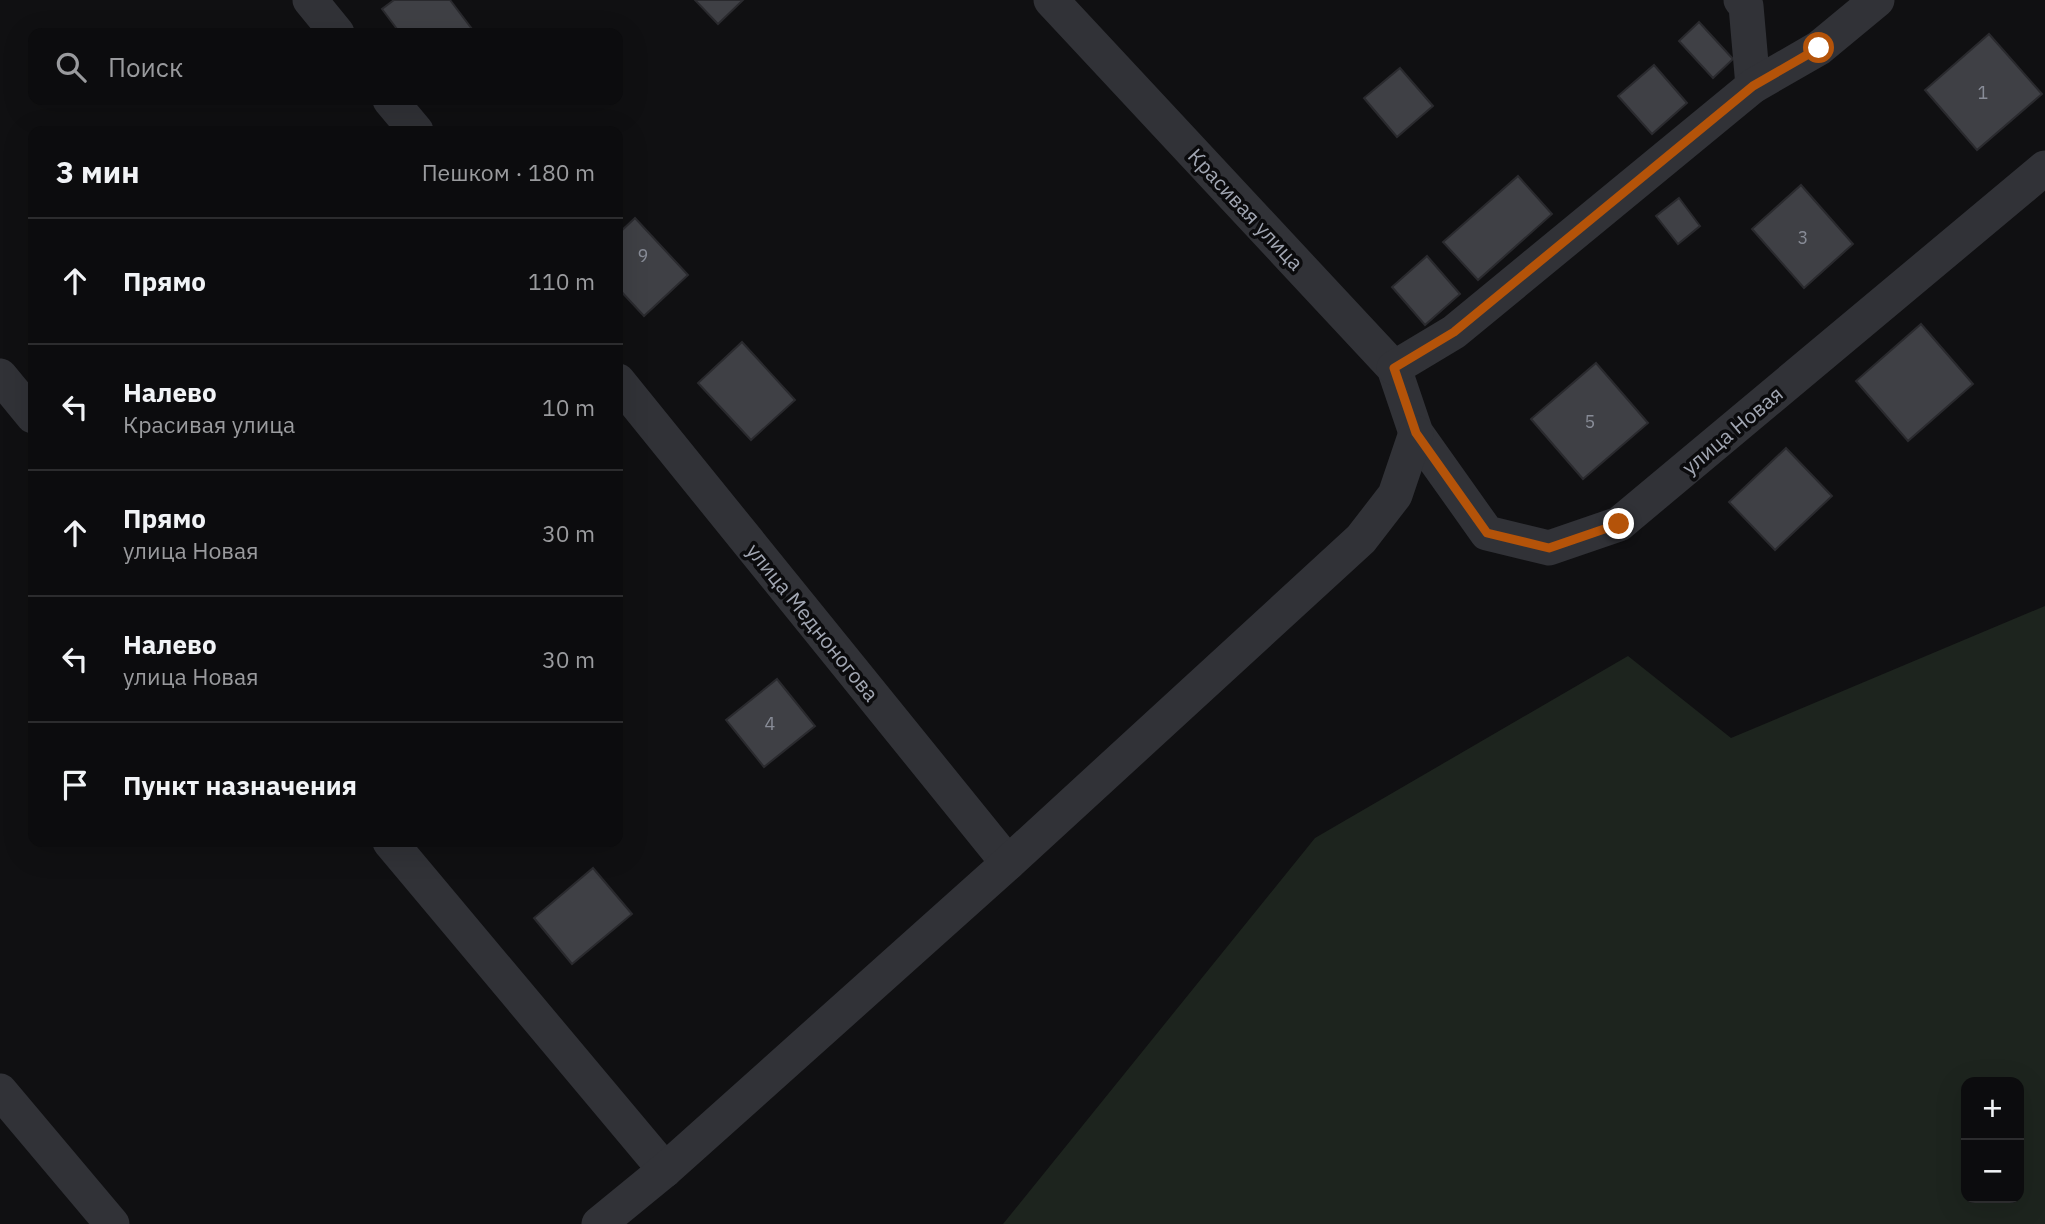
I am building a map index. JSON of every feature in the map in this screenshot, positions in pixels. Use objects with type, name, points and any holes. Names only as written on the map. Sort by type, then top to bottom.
[{"type":"street","points":[[310,0],[333,28]]},
{"type":"street","name":"Красивая улица","points":[[1051,0],[1394,368],[1416,433]]},
{"type":"street","points":[[1741,0],[1746,6],[1753,86]]},
{"type":"street","points":[[1394,368],[1454,332],[1753,86],[1819,48],[1877,0]]},
{"type":"street","points":[[394,105],[412,126]]},
{"type":"street","name":"улица Новая","points":[[1416,433],[1487,533],[1549,548],[1619,524],[2045,168]]},
{"type":"street","points":[[0,376],[28,410]]},
{"type":"street","name":"улица Медноногова","points":[[623,387],[1008,863]]},
{"type":"street","points":[[599,1224],[665,1170],[1008,863],[1361,539],[1395,495],[1416,433]]},
{"type":"street","points":[[394,847],[665,1170]]},
{"type":"street","points":[[0,1091],[111,1224]]},
{"type":"shaded area","points":[[2045,606],[2045,1224],[1003,1224],[1315,838],[1628,656],[1731,738]]},
{"type":"building","points":[[394,0],[450,0],[471,28],[396,28],[382,9]]},
{"type":"building","points":[[695,0],[743,0],[718,24]]},
{"type":"building","points":[[1699,22],[1733,59],[1713,78],[1679,41]]},
{"type":"building","points":[[1989,34],[2042,94],[1977,150],[1925,90]]},
{"type":"building","points":[[1654,65],[1687,103],[1652,134],[1618,96]]},
{"type":"building","points":[[1400,68],[1433,106],[1397,137],[1364,98]]},
{"type":"building","points":[[1518,176],[1552,214],[1478,280],[1443,242]]},
{"type":"building","points":[[1801,185],[1853,244],[1804,288],[1752,229]]},
{"type":"building","points":[[1679,198],[1700,226],[1678,244],[1656,216]]},
{"type":"building","points":[[635,218],[688,275],[644,316],[623,293],[623,229]]},
{"type":"building","points":[[1427,256],[1460,294],[1425,325],[1392,287]]},
{"type":"building","points":[[1921,324],[1973,384],[1908,441],[1856,381]]},
{"type":"building","points":[[742,342],[795,400],[751,440],[698,383]]},
{"type":"building","points":[[1596,363],[1648,423],[1583,479],[1531,419]]},
{"type":"building","points":[[1786,448],[1832,496],[1775,550],[1729,502]]},
{"type":"building","points":[[777,679],[815,726],[764,767],[726,720]]},
{"type":"building","points":[[593,868],[632,914],[572,964],[534,918]]},
{"type":"route","points":[[1619,524],[1549,548],[1487,533],[1416,433],[1394,368],[1454,332],[1753,86],[1819,48]]}]
